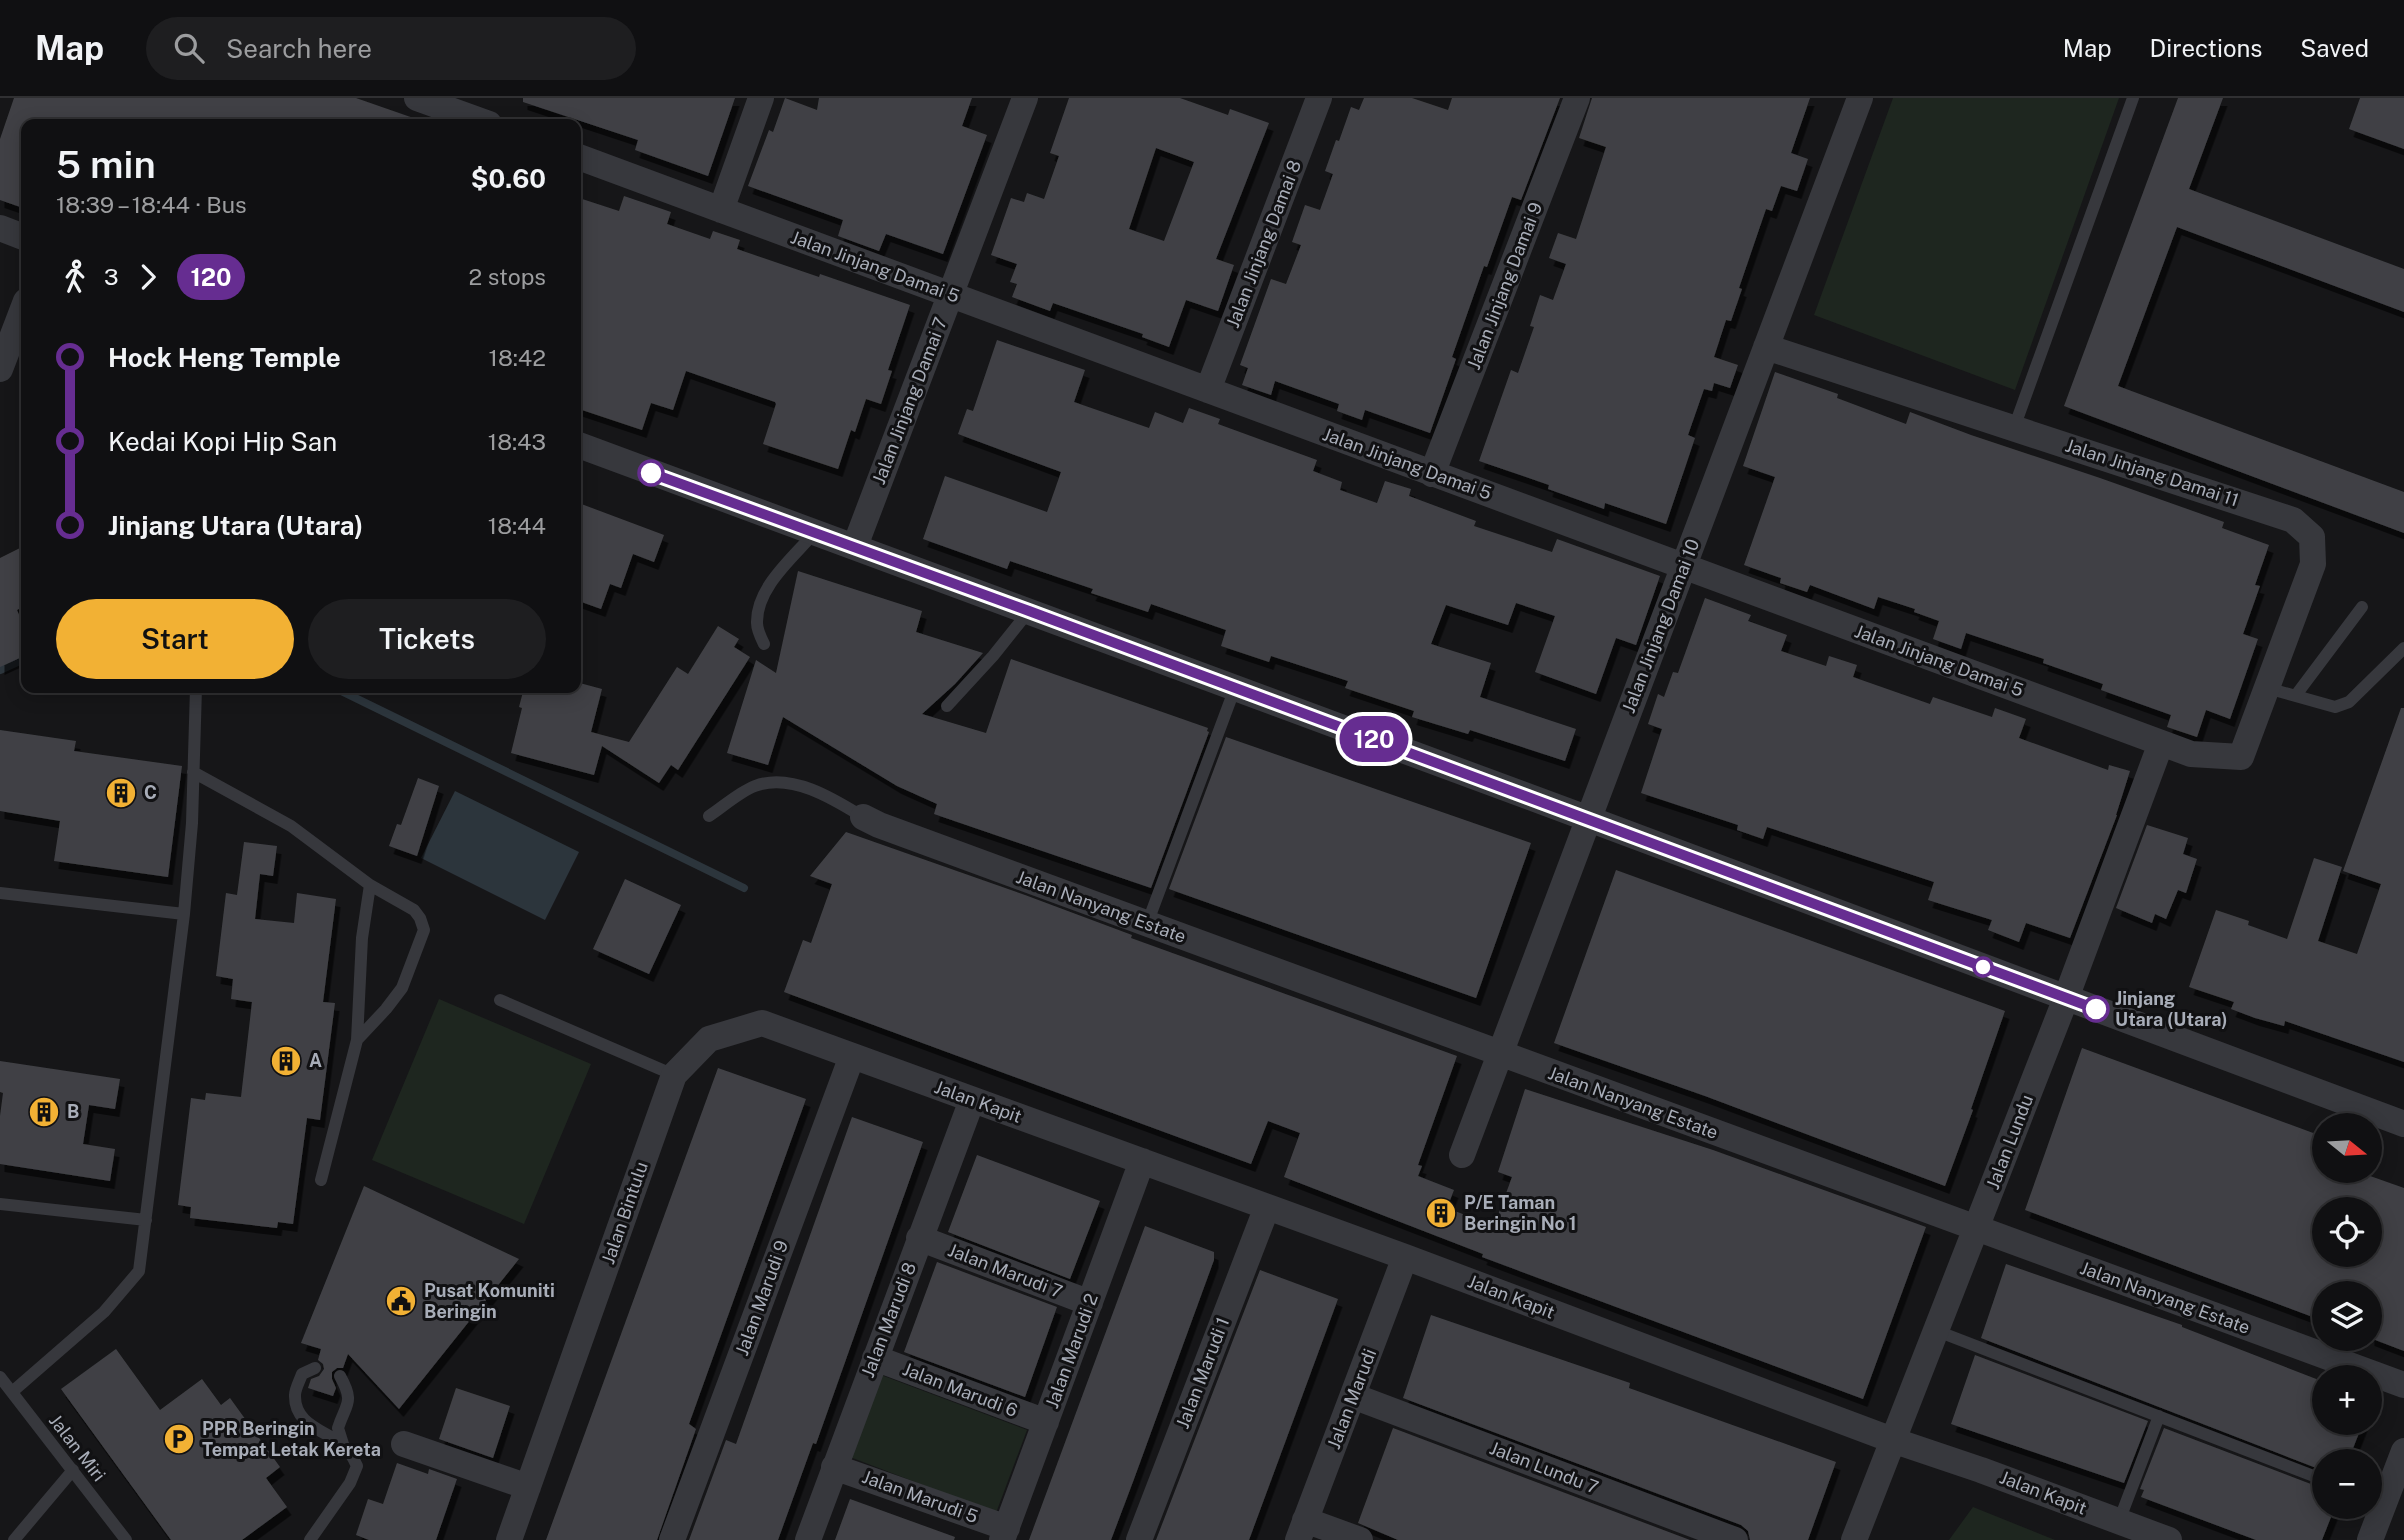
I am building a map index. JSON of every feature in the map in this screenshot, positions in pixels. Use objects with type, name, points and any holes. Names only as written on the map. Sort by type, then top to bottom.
[{"type":"street","points":[[418,98],[475,119]]},
{"type":"street","points":[[721,210],[761,98]]},
{"type":"street","name":"Jalan Jinjang Damai 7","points":[[855,546],[1025,98]]},
{"type":"street","name":"Jalan Jinjang Damai 8","points":[[1208,390],[1320,98]]},
{"type":"street","name":"Jalan Jinjang Damai 9","points":[[1432,474],[1577,98]]},
{"type":"street","name":"Jalan Jinjang Damai 10","points":[[1462,1155],[1860,98]]},
{"type":"street","name":"Jalan Jinjang Damai 5","points":[[581,158],[2191,754],[2241,757]]},
{"type":"street","points":[[0,228],[21,236]]},
{"type":"street","points":[[0,369],[21,313]]},
{"type":"street","name":"Jalan Jinjang Damai 11","points":[[1766,347],[2293,520],[2312,537],[2313,564],[2241,757]]},
{"type":"street","points":[[581,446],[2404,1124]]},
{"type":"street","name":"Jalan Lundu","points":[[1854,1540],[1977,1230],[2161,743]]},
{"type":"street","name":"Jalan Nanyang Estate","points":[[863,817],[1977,1230],[2404,1385]]},
{"type":"street","name":"Jalan Bintulu","points":[[509,1540],[674,1075],[709,1039],[762,1023],[852,1056]]},
{"type":"street","name":"Jalan Kapit","points":[[852,1056],[2169,1540]]},
{"type":"street","name":"Jalan Marudi 9","points":[[672,1540],[852,1056]]},
{"type":"street","name":"Jalan Marudi 8","points":[[808,1540],[971,1100]]},
{"type":"street","name":"Jalan Marudi 2","points":[[1005,1534],[1142,1161]]},
{"type":"street","name":"Jalan Marudi 1","points":[[1139,1540],[1267,1207]]},
{"type":"street","name":"Jalan Marudi 7","points":[[919,1238],[1090,1303]]},
{"type":"street","name":"Jalan Marudi","points":[[1302,1530],[1405,1257]]},
{"type":"street","name":"Jalan Marudi 6","points":[[875,1358],[1046,1422]]},
{"type":"street","name":"Jalan Lundu 7","points":[[1353,1396],[1735,1540]]},
{"type":"street","points":[[404,1444],[528,1487]]},
{"type":"street","points":[[2382,1491],[2404,1451]]},
{"type":"street","name":"Jalan Marudi 5","points":[[834,1467],[1005,1534]]},
{"type":"street","points":[[2370,1540],[2374,1519]]},
{"type":"street","points":[[1302,1530],[1360,1540]]},
{"type":"lane","points":[[2014,428],[2133,98]]},
{"type":"lane","points":[[764,644],[757,624],[760,605],[767,588],[816,532]]},
{"type":"lane","points":[[2296,695],[2362,607]]},
{"type":"lane","points":[[947,706],[993,656],[1029,611]]},
{"type":"lane","points":[[2267,688],[2336,707],[2349,702],[2404,648]]},
{"type":"lane","points":[[1147,924],[1235,688]]},
{"type":"lane","points":[[12,1392],[104,1312],[139,1271],[184,914],[191,823],[196,693]]},
{"type":"lane","points":[[193,772],[291,826],[370,885],[414,910],[420,918],[424,930],[402,988],[357,1040]]},
{"type":"lane","points":[[709,816],[755,786],[775,783],[798,786],[835,800],[863,817]]},
{"type":"lane","points":[[321,1180],[357,1040],[362,938],[370,885]]},
{"type":"lane","points":[[0,893],[184,914]]},
{"type":"lane","points":[[500,1000],[674,1075]]},
{"type":"lane","points":[[0,1203],[146,1220]]},
{"type":"lane","points":[[1937,1331],[2312,1475]]},
{"type":"lane","points":[[310,1540],[350,1483],[357,1466],[343,1444],[304,1421],[298,1409],[295,1394],[302,1374],[315,1368]]},
{"type":"lane","points":[[340,1376],[349,1392],[346,1412],[338,1428],[343,1444]]},
{"type":"lane","name":"Jalan Miri","points":[[0,1377],[126,1540]]},
{"type":"lane","points":[[2119,1521],[2159,1416]]},
{"type":"lane","points":[[14,1540],[73,1471]]},
{"type":"shaded area","points":[[1893,98],[2119,98],[2015,390],[1814,315]]},
{"type":"shaded area","points":[[455,791],[579,852],[545,920],[421,858]]},
{"type":"shaded area","points":[[439,999],[591,1064],[524,1224],[372,1160]]},
{"type":"shaded area","points":[[881,1375],[1027,1430],[996,1513],[850,1457]]},
{"type":"shaded area","points":[[1973,1507],[2055,1540],[1949,1540]]},
{"type":"building","points":[[14,98],[356,98],[416,119],[21,119],[21,207],[0,200],[0,139]]},
{"type":"building","points":[[523,98],[735,98],[708,176],[635,150],[638,140],[523,102]]},
{"type":"building","points":[[785,98],[817,110],[819,98],[972,98],[962,126],[987,135],[943,254],[886,234],[879,251],[838,236],[843,220],[748,186],[769,130],[773,132]]},
{"type":"building","points":[[1069,98],[1180,98],[1228,115],[1230,109],[1269,123],[1216,259],[1234,265],[1218,311],[1186,300],[1169,347],[1142,337],[1143,334],[1053,303],[1050,311],[1012,297],[1017,284],[1010,282],[1017,264],[991,255],[1011,198],[1024,202],[1027,193],[1044,199],[1059,156],[1050,153]],"holes":[[[1156,148],[1194,162],[1164,241],[1129,229]]]},
{"type":"building","points":[[1364,98],[1412,98],[1448,110],[1452,98],[1560,98],[1521,200],[1512,197],[1487,267],[1484,266],[1452,357],[1456,359],[1430,433],[1365,410],[1362,420],[1337,411],[1339,404],[1275,381],[1271,395],[1242,385],[1248,368],[1240,365],[1271,279],[1286,284],[1301,245],[1292,242],[1305,205],[1320,210],[1333,174],[1325,171],[1336,140],[1339,141],[1351,107],[1359,110]]},
{"type":"building","points":[[1592,98],[1810,98],[1791,153],[1808,159],[1797,191],[1781,186],[1772,211],[1766,209],[1739,288],[1742,289],[1731,321],[1726,320],[1714,357],[1738,365],[1730,388],[1714,383],[1712,391],[1704,389],[1688,435],[1695,438],[1666,524],[1605,503],[1604,509],[1548,489],[1549,485],[1479,461],[1511,370],[1518,373],[1534,327],[1530,326],[1540,295],[1553,300],[1566,264],[1549,258],[1558,233],[1576,239],[1606,147],[1579,138]]},
{"type":"building","points":[[2178,98],[2223,98],[2189,189],[2404,269],[2404,312],[2177,227],[2118,386],[2404,492],[2404,533],[2064,406]]},
{"type":"building","points":[[2360,98],[2404,98],[2404,149],[2349,129]]},
{"type":"building","points":[[624,196],[671,212],[667,224],[710,239],[713,231],[740,240],[737,249],[910,305],[888,370],[892,371],[881,404],[866,399],[855,432],[851,430],[838,469],[763,444],[775,402],[686,371],[673,410],[651,403],[642,430],[581,410],[581,199],[619,211]]},
{"type":"building","points":[[997,340],[1085,370],[1074,402],[1149,428],[1155,412],[1183,423],[1189,408],[1220,419],[1218,424],[1317,460],[1313,471],[1342,482],[1340,490],[1377,503],[1385,481],[1411,489],[1409,496],[1476,521],[1474,526],[1552,552],[1557,539],[1660,576],[1636,645],[1616,638],[1596,694],[1535,672],[1555,616],[1516,603],[1508,625],[1446,605],[1431,644],[1491,663],[1480,697],[1576,729],[1565,761],[1470,730],[1468,734],[1412,717],[1414,711],[1345,688],[1348,681],[1271,656],[1269,662],[1221,646],[1226,630],[1151,604],[1148,612],[1091,593],[1093,589],[1010,561],[1007,569],[923,539],[945,476],[1047,512],[1061,472],[958,434],[967,409],[973,411]]},
{"type":"building","points":[[1775,372],[1838,394],[1837,398],[1906,424],[1910,412],[2100,478],[2224,522],[2222,528],[2269,545],[2255,585],[2260,586],[2243,634],[2258,639],[2230,719],[2206,710],[2197,737],[2167,727],[2171,715],[2101,690],[2103,684],[2043,663],[2044,659],[1966,633],[1961,649],[1933,639],[1939,621],[1914,612],[1915,609],[1878,597],[1874,609],[1810,585],[1807,592],[1780,583],[1781,578],[1744,565],[1775,477],[1743,466]]},
{"type":"building","points":[[581,504],[664,535],[654,562],[633,554],[621,588],[610,584],[601,609],[581,602]]},
{"type":"building","points":[[21,548],[21,608],[17,610],[21,619],[21,657],[0,667],[0,558]]},
{"type":"building","points":[[798,571],[922,611],[916,632],[983,653],[955,684],[922,714],[986,733],[1011,659],[1208,728],[1209,732],[1151,888],[934,814],[937,804],[897,786],[783,717],[768,765],[727,753],[756,660],[776,673]]},
{"type":"building","points":[[1705,598],[1751,615],[1748,621],[1787,635],[1781,651],[1826,666],[1829,656],[1857,665],[1853,677],[1930,704],[1933,697],[1992,717],[1995,708],[2026,719],[2019,738],[2108,770],[2109,765],[2130,771],[2117,815],[2070,938],[2026,923],[2019,942],[1988,930],[1992,920],[1928,900],[1934,882],[1767,827],[1763,839],[1737,830],[1738,825],[1641,793],[1662,729],[1648,724],[1658,694],[1664,697],[1673,672],[1678,673]]},
{"type":"building","points":[[718,626],[739,639],[734,647],[750,657],[678,770],[671,765],[659,783],[602,746],[594,775],[511,753],[522,708],[519,707],[523,693],[581,693],[581,683],[602,689],[591,732],[629,742],[677,667],[688,674]]},
{"type":"building","points":[[2401,708],[2404,708],[2404,1062],[2285,1021],[2284,1026],[2255,1018],[2231,1009],[2234,1002],[2189,987],[2216,910],[2249,921],[2248,925],[2287,939],[2314,858],[2342,867],[2318,941],[2357,954],[2381,884],[2343,871]]},
{"type":"building","name":"C","points":[[0,730],[76,741],[74,751],[182,766],[168,877],[54,861],[60,821],[0,811]]},
{"type":"building","points":[[1226,737],[1531,843],[1476,998],[1169,889]]},
{"type":"building","points":[[418,778],[439,786],[417,856],[389,846],[397,824],[401,825]]},
{"type":"building","points":[[2147,825],[2188,838],[2183,854],[2197,859],[2186,893],[2178,890],[2166,919],[2155,914],[2152,923],[2116,908]]},
{"type":"building","points":[[846,832],[1025,895],[1132,935],[1131,938],[1457,1056],[1418,1165],[1422,1166],[1418,1176],[1454,1190],[1447,1208],[1494,1226],[1512,1177],[1498,1172],[1525,1089],[1713,1150],[1926,1227],[1863,1399],[1482,1257],[1483,1254],[1284,1177],[1300,1133],[1268,1121],[1251,1164],[784,992],[803,940],[811,943],[832,884],[810,876]]},
{"type":"building","name":"A","points":[[244,842],[277,846],[273,876],[260,874],[255,919],[294,923],[297,893],[336,899],[323,1002],[335,1003],[320,1120],[307,1118],[293,1224],[278,1222],[277,1228],[190,1218],[191,1207],[178,1205],[191,1098],[205,1100],[206,1093],[241,1097],[252,1002],[231,999],[233,979],[216,976],[226,893],[237,895]]},
{"type":"building","points":[[1616,870],[2005,1011],[1945,1186],[1554,1043]]},
{"type":"building","points":[[625,879],[681,905],[649,974],[593,949]]},
{"type":"building","points":[[2082,1048],[2312,1133],[2312,1183],[2382,1183],[2382,1180],[2404,1188],[2404,1351],[2382,1343],[2382,1281],[2312,1281],[2310,1316],[2025,1210]]},
{"type":"building","name":"B","points":[[0,1061],[120,1079],[115,1109],[89,1105],[83,1144],[115,1149],[110,1181],[0,1164],[3,1093],[0,1092]]},
{"type":"building","points":[[718,1068],[806,1099],[689,1424],[696,1429],[657,1540],[546,1540]]},
{"type":"building","points":[[852,1117],[923,1142],[816,1444],[813,1443],[778,1540],[689,1540],[726,1440],[736,1444]]},
{"type":"building","points":[[977,1155],[1100,1201],[1070,1279],[948,1232]]},
{"type":"building","name":"Pusat Komuniti Beringin","points":[[364,1186],[519,1259],[399,1409],[348,1354],[343,1368],[332,1372],[336,1388],[333,1396],[308,1388],[311,1379],[319,1376],[324,1369],[318,1360],[321,1349],[301,1343]]},
{"type":"building","points":[[1145,1226],[1214,1252],[1214,1260],[1134,1479],[1111,1540],[1029,1540]]},
{"type":"building","points":[[937,1262],[1057,1307],[1025,1397],[904,1352]]},
{"type":"building","points":[[2006,1264],[2182,1325],[2312,1377],[2312,1435],[2358,1435],[2353,1449],[2312,1449],[2312,1466],[1981,1338]]},
{"type":"building","points":[[1260,1270],[1338,1299],[1249,1540],[1156,1540]]},
{"type":"building","points":[[1431,1315],[1630,1383],[1629,1388],[1836,1462],[1808,1540],[1750,1540],[1748,1531],[1741,1525],[1403,1398]]},
{"type":"building","name":"PPR Beringin Tempat Letak Kereta","points":[[116,1349],[160,1410],[202,1379],[221,1405],[230,1398],[280,1467],[266,1478],[287,1507],[242,1540],[171,1540],[61,1389]]},
{"type":"building","points":[[1975,1355],[2148,1421],[2124,1483],[1951,1424]]},
{"type":"building","points":[[456,1388],[510,1406],[493,1458],[439,1439]]},
{"type":"building","points":[[1393,1428],[1690,1540],[1398,1540],[1358,1523]]},
{"type":"building","points":[[2164,1428],[2312,1484],[2312,1519],[2330,1519],[2322,1540],[2256,1540],[2141,1497],[2144,1490],[2140,1489]]},
{"type":"building","points":[[397,1463],[428,1474],[429,1469],[457,1479],[436,1540],[369,1540],[356,1535],[368,1499],[383,1504]]},
{"type":"building","points":[[850,1499],[955,1537],[954,1540],[835,1540]]},
{"type":"waterway","points":[[0,670],[21,660]]},
{"type":"waterway","points":[[345,693],[744,888]]},
{"type":"bus line","name":"120","points":[[651,473],[760,511],[2096,1009]]},
{"type":"place","name":"C","points":[[121,793]]},
{"type":"place","name":"Jinjang Utara (Utara)","points":[[2096,1009]]},
{"type":"place","name":"A","points":[[286,1061]]},
{"type":"place","name":"B","points":[[44,1112]]},
{"type":"place","name":"P/E Taman Beringin No 1","points":[[1441,1213]]},
{"type":"place","name":"Pusat Komuniti Beringin","points":[[401,1301]]},
{"type":"place","name":"PPR Beringin Tempat Letak Kereta","points":[[179,1439]]}]
